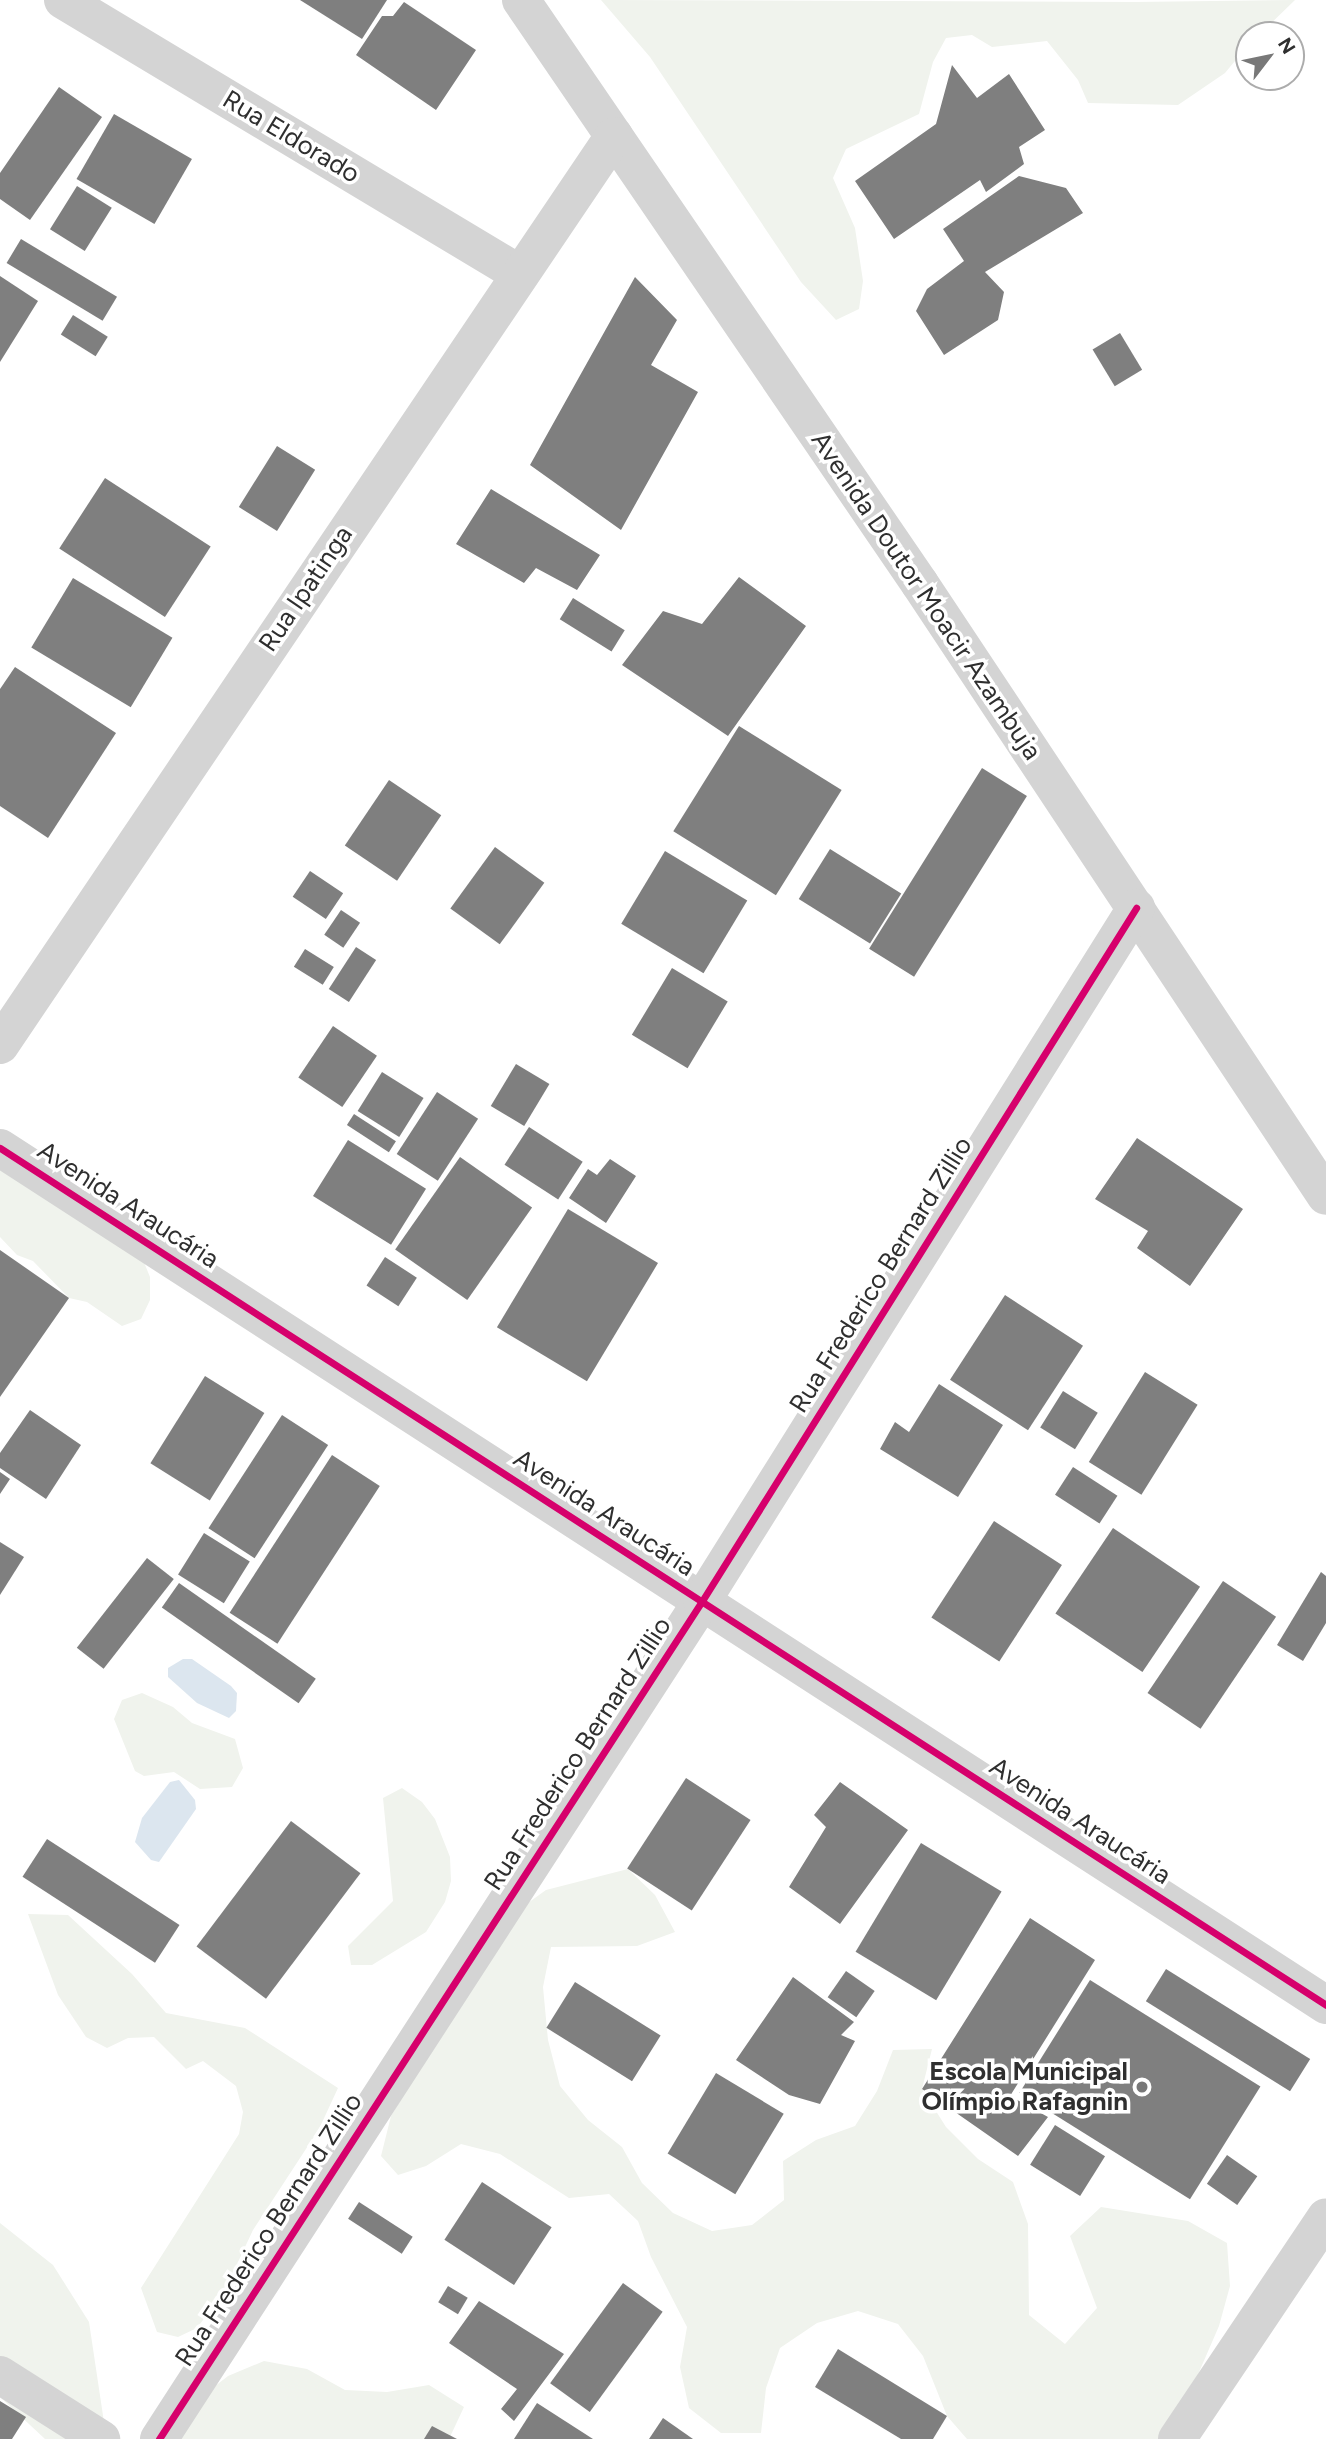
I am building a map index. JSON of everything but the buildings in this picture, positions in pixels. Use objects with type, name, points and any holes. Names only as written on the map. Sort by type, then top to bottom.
[{"type":"street","name":"Rua Eldorado","points":[[63,0],[519,273]]},
{"type":"street","name":"Avenida Doutor Moacir Azambuja","points":[[522,0],[1136,908],[1326,1196]]},
{"type":"street","name":"Rua Ipatinga","points":[[0,1045],[614,136]]},
{"type":"street","name":"Rua Frederico Bernard Zillio","points":[[159,2439],[702,1601],[1136,908]]},
{"type":"street","name":"Avenida Araucária","points":[[0,1148],[1326,2005]]},
{"type":"street","points":[[1177,2439],[1326,2217]]},
{"type":"street","points":[[0,2375],[101,2439]]},
{"type":"shaded area","points":[[601,0],[1295,0],[1273,21],[1235,21],[1235,61],[1225,73],[1178,105],[1088,103],[1078,80],[1047,41],[992,47],[972,35],[946,38],[933,62],[919,114],[846,149],[833,178],[855,228],[863,281],[859,309],[836,320],[801,282],[650,57]]},
{"type":"shaded area","points":[[0,1147],[141,1255],[150,1277],[150,1300],[141,1319],[122,1326],[87,1302],[69,1298],[33,1261],[17,1255],[0,1237]]},
{"type":"shaded area","points":[[183,1659],[192,1659],[237,1693],[236,1711],[229,1718],[197,1703],[168,1677],[168,1668]]},
{"type":"shaded area","points":[[142,1693],[173,1707],[192,1723],[235,1739],[243,1768],[232,1787],[200,1789],[174,1772],[144,1776],[135,1771],[114,1719],[122,1700]]},
{"type":"shaded area","points":[[179,1780],[195,1800],[196,1809],[159,1862],[151,1860],[135,1842],[142,1818],[170,1782]]},
{"type":"shaded area","points":[[402,1788],[422,1802],[435,1819],[450,1857],[451,1881],[445,1902],[426,1932],[372,1965],[351,1965],[348,1946],[393,1901],[383,1798]]},
{"type":"shaded area","points":[[628,1869],[655,1895],[675,1932],[637,1946],[551,1947],[543,1987],[548,2040],[560,2086],[588,2120],[622,2147],[642,2183],[673,2213],[712,2231],[752,2225],[784,2200],[783,2161],[816,2140],[855,2126],[877,2091],[893,2050],[932,2049],[922,2089],[946,2127],[978,2159],[1013,2182],[1028,2224],[1029,2315],[1065,2344],[1097,2308],[1070,2236],[1101,2207],[1188,2221],[1227,2243],[1230,2286],[1219,2326],[1170,2439],[967,2439],[947,2416],[923,2356],[898,2324],[858,2311],[817,2323],[780,2348],[766,2388],[761,2433],[721,2433],[689,2408],[680,2367],[687,2327],[651,2257],[638,2221],[609,2194],[569,2198],[500,2154],[461,2144],[426,2166],[398,2175],[381,2156],[391,2116],[514,1913],[546,1890]]},
{"type":"shaded area","points":[[28,1914],[68,1915],[132,1974],[166,2013],[245,2028],[338,2088],[319,2129],[253,2230],[224,2292],[197,2328],[178,2337],[157,2332],[141,2288],[239,2134],[243,2112],[236,2086],[203,2061],[186,2069],[154,2037],[128,2038],[107,2048],[86,2037],[58,1995]]},
{"type":"shaded area","points":[[0,2223],[53,2265],[89,2322],[105,2429],[100,2439],[45,2439],[0,2397]]},
{"type":"shaded area","points":[[264,2361],[307,2369],[345,2390],[387,2392],[429,2385],[464,2407],[449,2439],[165,2439],[191,2405],[228,2376]]},
{"type":"cycle path","points":[[159,2439],[702,1601],[1136,908]]},
{"type":"cycle path","points":[[0,1148],[1326,2005]]},
{"type":"place","name":"Escola Municipal Olímpio Rafagnin","points":[[1142,2087]]}]
